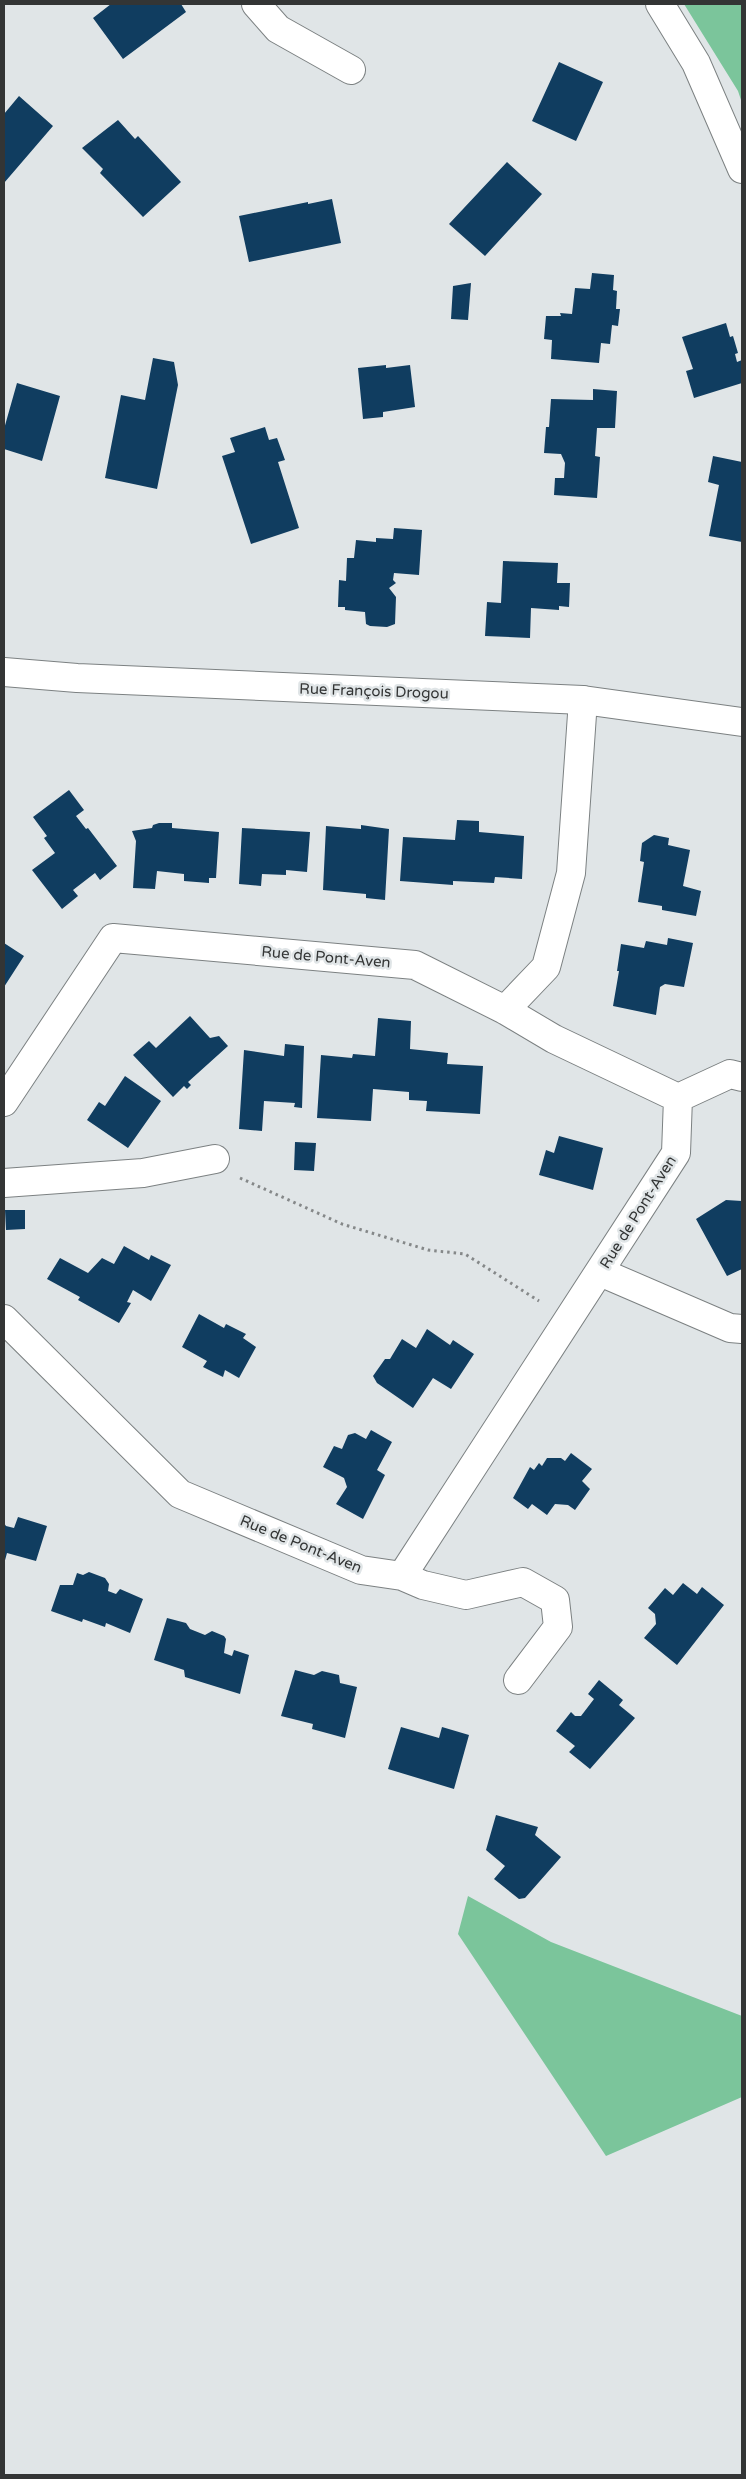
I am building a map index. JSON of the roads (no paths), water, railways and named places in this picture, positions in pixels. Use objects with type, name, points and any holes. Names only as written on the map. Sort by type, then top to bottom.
[{"type":"street","points":[[256,4],[278,29],[351,70]]},
{"type":"street","points":[[660,4],[696,63],[742,169]]},
{"type":"street","name":"Rue François Drogou","points":[[4,672],[77,678],[583,700],[742,722]]},
{"type":"street","points":[[505,1010],[546,966],[572,873],[583,700]]},
{"type":"street","name":"Rue de Pont-Aven","points":[[4,1102],[113,938],[415,965],[505,1010],[554,1039],[678,1098],[676,1152],[570,1319],[402,1576],[361,1570],[180,1494],[4,1318]]},
{"type":"street","points":[[678,1098],[730,1074],[742,1077]]},
{"type":"street","points":[[4,1184],[143,1174],[210,1160]]},
{"type":"street","points":[[600,1272],[730,1328],[742,1329]]},
{"type":"street","points":[[402,1576],[423,1585],[466,1595],[523,1582],[555,1600],[558,1627],[518,1680]]}]
